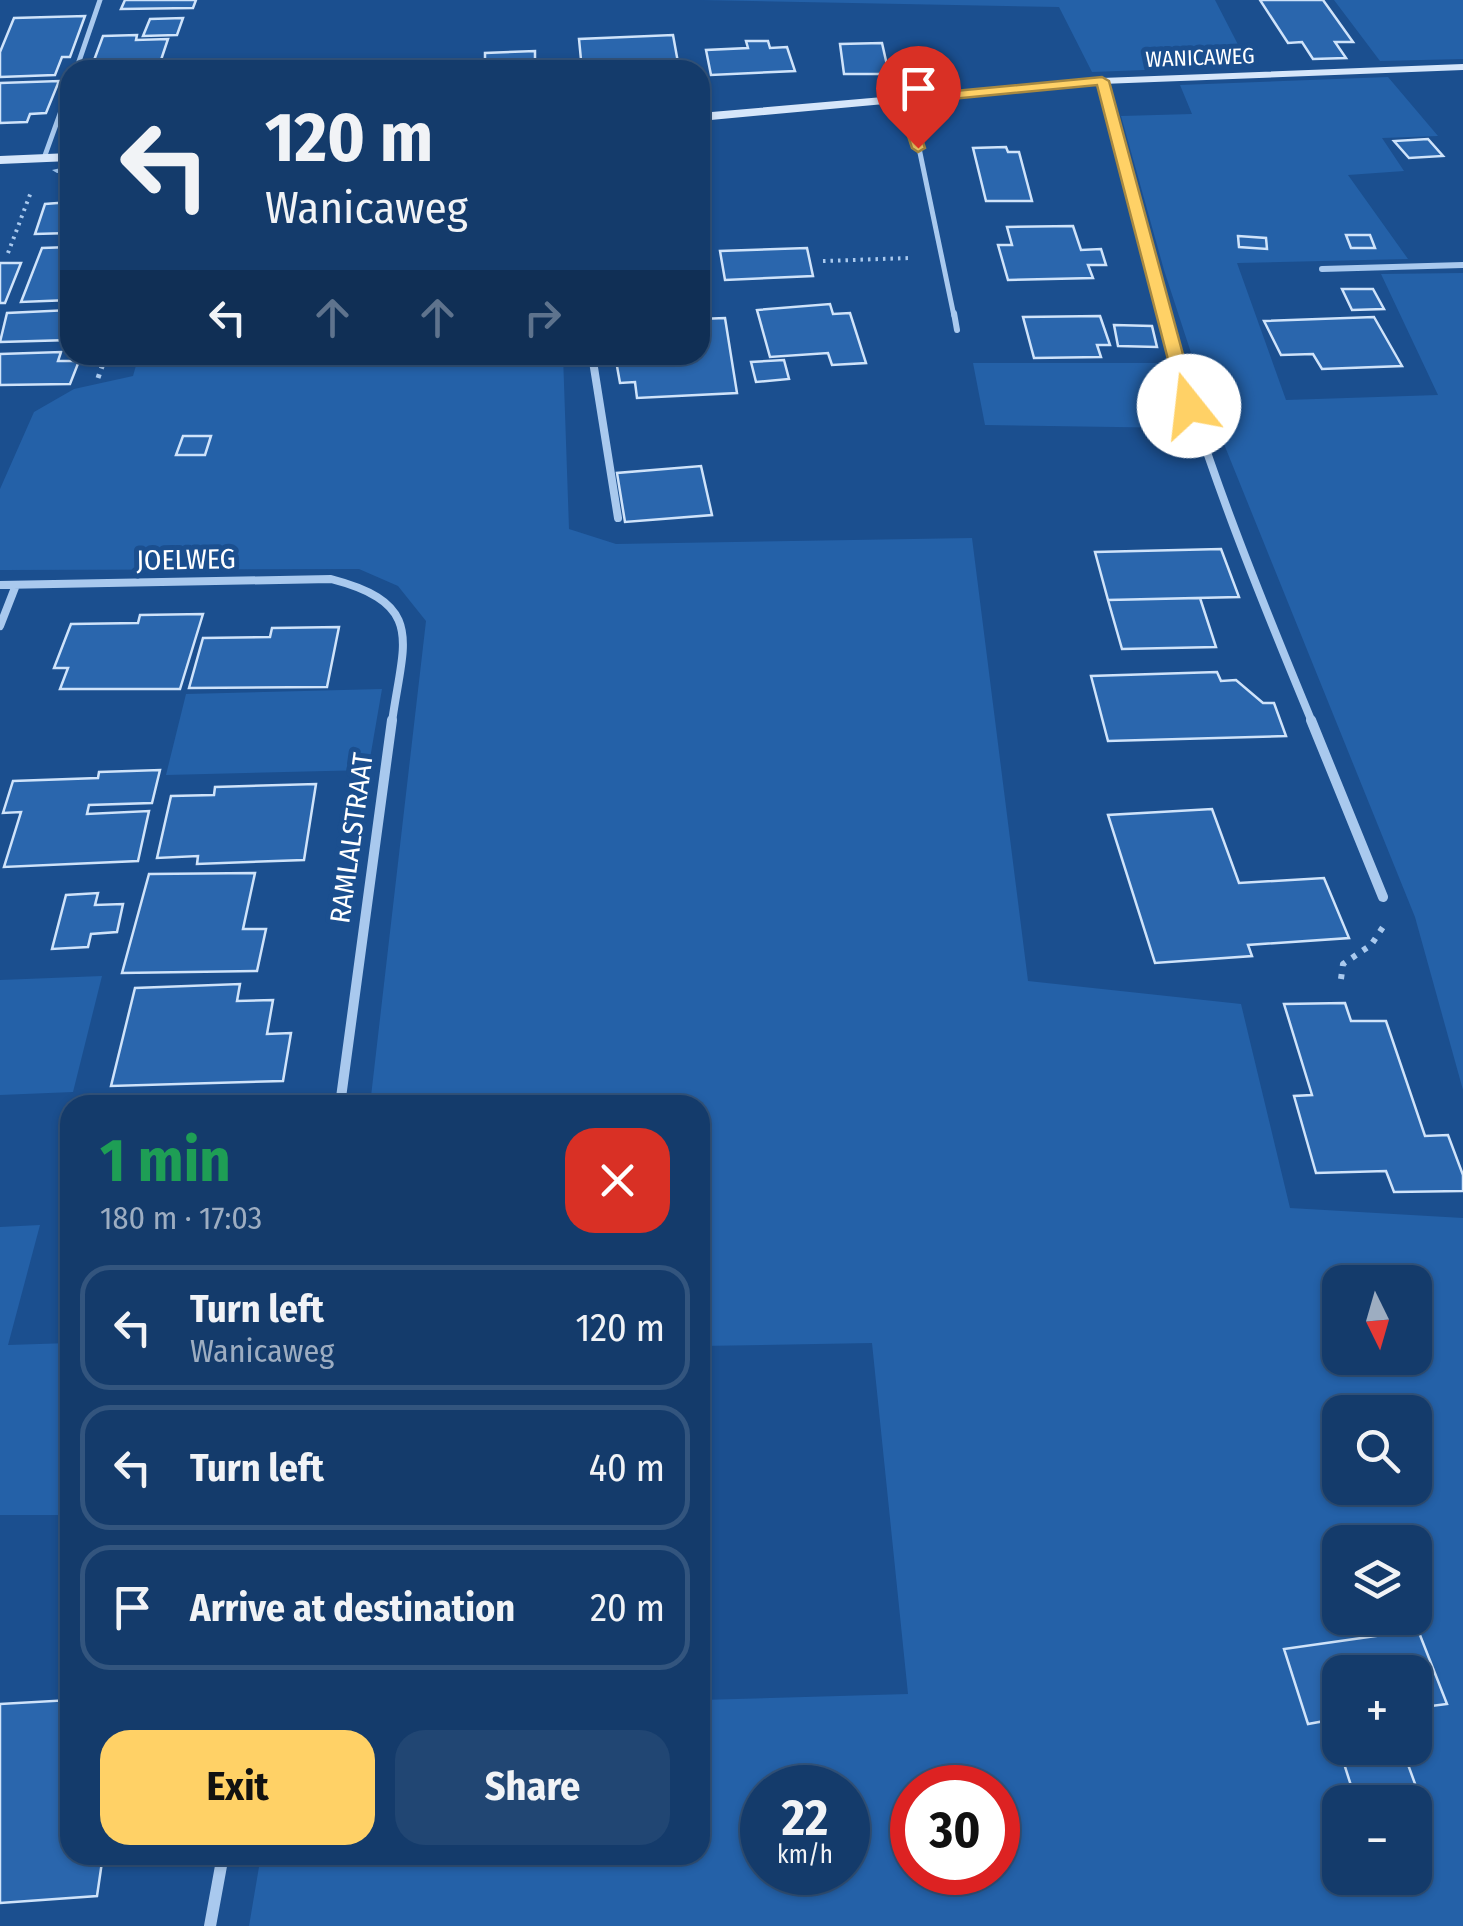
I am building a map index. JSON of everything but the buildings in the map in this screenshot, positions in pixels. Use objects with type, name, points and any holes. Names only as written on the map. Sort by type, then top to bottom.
[{"type":"street","name":"WANICAWEG","points":[[710,115],[1102,81],[1463,68]]},
{"type":"street","points":[[1102,81],[1189,406],[1238,542],[1383,896]]},
{"type":"street","points":[[0,160],[60,157]]},
{"type":"street","points":[[1322,269],[1463,265]]},
{"type":"street","points":[[594,365],[618,518]]},
{"type":"street","name":"JOELWEG","points":[[0,585],[331,579],[372,590]]},
{"type":"street","points":[[0,626],[16,585]]},
{"type":"street","name":"RAMLALSTRAAT","points":[[341,1095],[404,632],[395,606],[372,590]]},
{"type":"street","points":[[210,1926],[221,1865]]},
{"type":"lane","points":[[79,60],[100,0]]},
{"type":"lane","points":[[902,100],[918,148],[957,330]]},
{"type":"lane","points":[[44,158],[60,114]]},
{"type":"path","points":[[8,252],[44,158]]},
{"type":"path","points":[[823,261],[941,257]]},
{"type":"path","points":[[98,378],[103,365]]},
{"type":"path","points":[[1341,979],[1343,964],[1371,946],[1386,922],[1383,896]]},
{"type":"shaded area","points":[[701,0],[1215,0],[1249,66],[1092,72],[1059,7]]},
{"type":"shaded area","points":[[1334,0],[1463,0],[1463,59],[1380,61]]},
{"type":"shaded area","points":[[1388,77],[1438,136],[1382,138],[1404,171],[1348,175],[1408,259],[1237,263],[1286,400],[1438,395],[1381,274],[1463,273],[1463,1090],[1415,917],[1207,402],[1164,270],[1121,116],[1192,114],[1180,85]]},
{"type":"shaded area","points":[[973,363],[1162,363],[1182,428],[985,425]]},
{"type":"shaded area","points":[[136,365],[563,365],[569,529],[616,544],[972,538],[1028,981],[1241,1004],[1290,1208],[1463,1218],[1463,1926],[249,1926],[259,1865],[710,1865],[710,1700],[908,1694],[872,1343],[710,1346],[710,1095],[371,1095],[426,621],[398,586],[359,569],[0,570],[0,489],[34,412],[74,389],[133,376]]},
{"type":"shaded area","points":[[382,689],[368,770],[166,775],[186,694]]},
{"type":"shaded area","points":[[102,976],[73,1092],[0,1095],[0,980]]},
{"type":"shaded area","points":[[40,1225],[8,1345],[60,1343],[60,1515],[0,1515],[0,1227]]},
{"type":"route","points":[[918,148],[902,100],[1102,81],[1189,406]]}]
